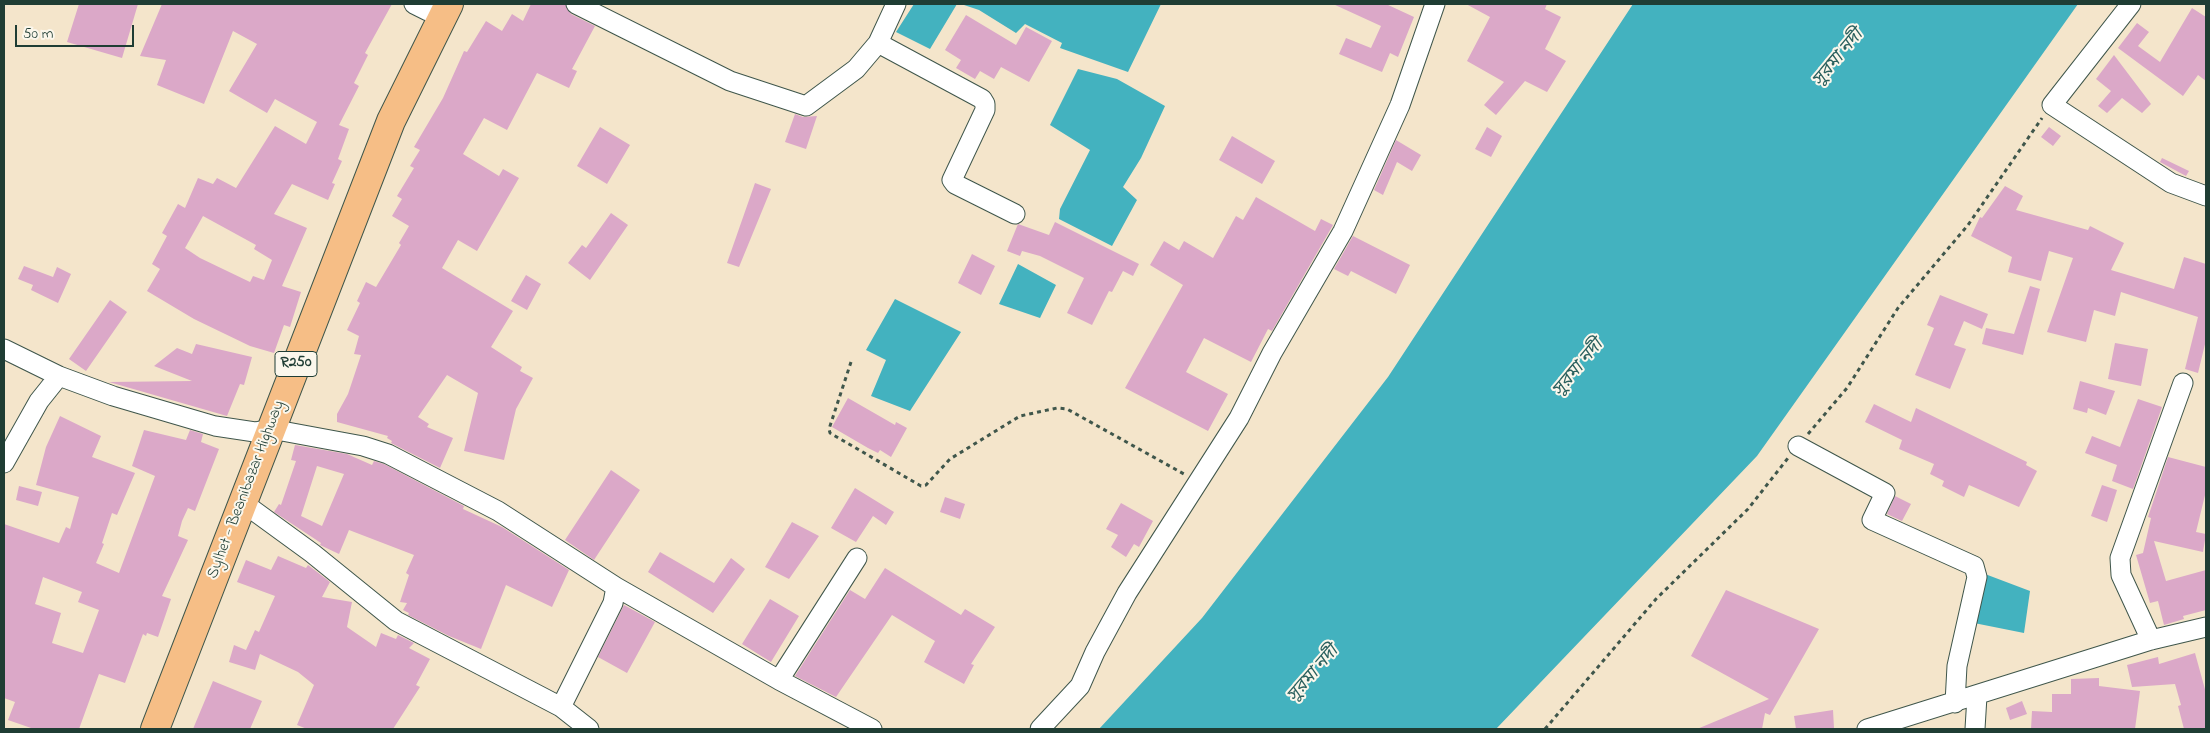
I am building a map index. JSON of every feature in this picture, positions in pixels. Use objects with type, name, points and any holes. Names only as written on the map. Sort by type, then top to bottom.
[{"type":"main road","name":"Sylhet - Beanibazar Highway","points":[[141,729],[263,430],[376,120],[431,6]]},
{"type":"main road","name":"Sylhet - Beanibazar Highway","points":[[155,729],[242,502],[263,430]]},
{"type":"street","points":[[576,4],[730,81],[806,106],[856,69],[878,43],[896,4]]},
{"type":"street","points":[[1040,729],[1080,686],[1095,652],[1127,594],[1197,481],[1239,418],[1272,353],[1343,231],[1400,105],[1436,4]]},
{"type":"street","points":[[2131,4],[2052,104],[2171,183],[2206,196]]},
{"type":"street","points":[[878,43],[982,99],[985,104],[985,110],[952,180],[955,184],[1015,214]]},
{"type":"street","points":[[4,349],[58,376],[112,396],[196,420],[363,446],[388,454],[498,511],[616,587],[779,680],[872,729]]},
{"type":"street","points":[[4,463],[38,401],[58,376]]},
{"type":"street","points":[[2151,640],[2121,575],[2120,558],[2183,383]]},
{"type":"street","points":[[1798,446],[1884,493],[1872,520],[1974,566],[1977,577],[1957,666],[1955,702]]},
{"type":"street","points":[[242,502],[312,553],[396,621],[561,707],[589,729]]},
{"type":"street","points":[[779,680],[857,558]]},
{"type":"street","points":[[561,707],[613,603],[616,587]]},
{"type":"street","points":[[1867,729],[2151,640],[2206,627]]},
{"type":"street","points":[[1975,729],[1977,696]]},
{"type":"path","points":[[1545,729],[1656,599],[1748,509],[1846,388],[1898,308],[1968,225],[2052,104]]},
{"type":"path","points":[[851,362],[829,429],[830,433],[921,486],[926,485],[950,459],[1020,416],[1057,408],[1067,409],[1197,481]]},
{"type":"water","points":[[914,4],[957,4],[930,49],[896,32]]},
{"type":"water","points":[[961,4],[1161,4],[1128,72],[1060,48],[1062,43],[1025,24],[1016,33],[979,10]]},
{"type":"water","name":"সুরমা নদী","points":[[1633,4],[2078,4],[1757,456],[1496,729],[1099,729],[1202,618],[1388,377]]},
{"type":"water","points":[[1078,69],[1117,79],[1165,106],[1141,158],[1123,187],[1137,200],[1112,246],[1059,219],[1060,209],[1090,150],[1050,125]]},
{"type":"water","points":[[1018,264],[1056,285],[1040,318],[999,304]]},
{"type":"water","points":[[895,299],[961,332],[910,411],[871,396],[886,360],[866,350]]},
{"type":"water","points":[[1985,574],[2030,591],[2024,633],[1974,623]]},
{"type":"building","points":[[79,4],[138,4],[122,58],[67,42]]},
{"type":"building","points":[[162,4],[392,4],[365,53],[368,55],[354,83],[359,86],[339,125],[349,129],[338,159],[342,161],[332,183],[335,184],[328,200],[292,184],[274,214],[307,228],[282,286],[301,292],[290,327],[284,325],[274,353],[250,346],[194,319],[147,291],[160,269],[152,264],[167,236],[162,233],[178,204],[185,208],[198,178],[213,184],[217,178],[236,188],[275,126],[306,144],[317,122],[275,99],[267,113],[229,91],[257,44],[233,31],[204,104],[157,85],[166,60],[140,56]],"holes":[[[203,216],[256,245],[254,249],[272,260],[264,280],[253,276],[250,282],[200,258],[185,248]]]},
{"type":"building","points":[[531,4],[565,4],[571,14],[595,26],[572,69],[577,71],[569,88],[537,73],[507,130],[484,118],[463,154],[499,176],[503,169],[519,178],[477,251],[458,240],[442,268],[513,311],[491,347],[522,367],[520,371],[533,378],[516,409],[504,460],[464,451],[478,393],[447,375],[418,417],[429,424],[427,427],[453,438],[440,468],[391,443],[392,441],[387,438],[388,436],[337,422],[337,414],[348,394],[361,355],[354,354],[359,336],[347,330],[360,303],[357,301],[366,282],[376,287],[401,245],[399,243],[409,226],[392,216],[402,199],[397,196],[414,168],[410,166],[420,150],[414,147],[443,98],[464,51],[467,52],[486,21],[502,31],[512,14],[523,21]]},
{"type":"building","points":[[1333,4],[1386,4],[1414,17],[1398,57],[1390,53],[1382,72],[1339,54],[1346,38],[1371,48],[1381,26]]},
{"type":"building","points":[[1466,4],[1547,4],[1545,9],[1561,17],[1545,49],[1566,61],[1547,92],[1525,81],[1496,115],[1484,105],[1504,82],[1467,61],[1490,17]]},
{"type":"building","points":[[2192,8],[2206,17],[2206,81],[2198,75],[2183,96],[2118,48],[2137,23],[2149,32],[2138,46],[2160,62]]},
{"type":"building","points":[[966,15],[1016,45],[1026,27],[1052,41],[1029,82],[1001,67],[994,79],[980,71],[975,79],[956,68],[961,60],[945,50]]},
{"type":"building","points":[[2114,55],[2151,104],[2142,113],[2122,98],[2107,113],[2098,106],[2111,91],[2096,79]]},
{"type":"building","points":[[795,114],[803,117],[817,116],[806,149],[785,142]]},
{"type":"building","points":[[600,127],[630,145],[607,184],[577,166]]},
{"type":"building","points":[[1487,127],[1502,136],[1491,157],[1475,149]]},
{"type":"building","points":[[2049,127],[2061,136],[2053,146],[2041,137]]},
{"type":"building","points":[[1232,136],[1275,161],[1262,184],[1219,160]]},
{"type":"building","points":[[1396,140],[1421,155],[1412,171],[1397,162],[1383,195],[1374,190]]},
{"type":"building","points":[[2162,158],[2189,171],[2186,176],[2160,162]]},
{"type":"building","points":[[755,183],[771,189],[739,267],[727,263]]},
{"type":"building","points":[[2005,186],[2023,196],[2016,210],[2088,230],[2090,226],[2124,243],[2111,270],[2174,289],[2184,257],[2206,264],[2206,340],[2198,373],[2185,369],[2198,317],[2121,292],[2115,316],[2094,310],[2086,342],[2047,332],[2073,258],[2049,251],[2041,281],[2008,272],[2012,257],[1971,236],[1980,217],[1982,218]]},
{"type":"building","points":[[1256,197],[1315,231],[1321,219],[1333,225],[1272,331],[1268,329],[1251,362],[1204,338],[1186,372],[1228,394],[1208,431],[1125,388],[1183,285],[1150,265],[1164,241],[1179,250],[1184,241],[1213,258],[1236,216],[1243,220]]},
{"type":"building","points":[[611,213],[628,225],[590,280],[568,263],[582,245],[586,248]]},
{"type":"building","points":[[1055,222],[1139,264],[1133,276],[1123,271],[1112,292],[1109,291],[1092,325],[1067,313],[1084,278],[1040,256],[1022,251],[1020,256],[1007,251],[1018,224],[1049,235]]},
{"type":"building","points":[[1353,236],[1410,265],[1396,294],[1351,271],[1348,276],[1334,269]]},
{"type":"building","points":[[972,254],[995,266],[981,295],[958,283]]},
{"type":"building","points":[[24,266],[53,277],[57,267],[71,274],[58,303],[31,290],[33,285],[18,279]]},
{"type":"building","points":[[526,275],[541,284],[527,310],[511,301]]},
{"type":"building","points":[[2030,286],[2040,289],[2023,355],[1982,344],[1986,328],[2014,334]]},
{"type":"building","points":[[1940,295],[1988,314],[1982,329],[1964,321],[1954,345],[1966,349],[1950,389],[1915,375],[1934,328],[1927,325]]},
{"type":"building","points":[[110,300],[127,312],[86,371],[69,359]]},
{"type":"building","points":[[2115,343],[2148,349],[2141,386],[2108,379]]},
{"type":"building","points":[[196,344],[252,357],[244,385],[240,384],[227,416],[109,382],[192,381],[154,366],[177,348],[192,354]]},
{"type":"building","points":[[2080,381],[2115,391],[2106,415],[2088,408],[2087,413],[2073,409]]},
{"type":"building","points":[[848,398],[895,425],[896,422],[907,428],[891,457],[880,450],[878,453],[868,448],[832,427]]},
{"type":"building","points":[[2138,399],[2162,407],[2133,489],[2112,481],[2117,465],[2085,453],[2092,436],[2120,447]]},
{"type":"building","points":[[1874,404],[1911,422],[1916,408],[2027,462],[2026,465],[2037,471],[2019,507],[1969,485],[1964,497],[1942,486],[1944,481],[1930,474],[1934,464],[1899,449],[1902,440],[1865,422]]},
{"type":"building","points":[[60,416],[101,436],[92,457],[135,473],[117,515],[112,513],[102,543],[104,544],[96,563],[119,573],[155,476],[132,466],[144,430],[186,440],[190,430],[203,434],[201,442],[219,449],[195,511],[188,508],[182,521],[178,536],[188,540],[162,596],[171,599],[158,637],[147,633],[146,636],[143,634],[125,683],[99,674],[79,729],[34,729],[8,720],[15,702],[4,698],[4,524],[59,543],[66,527],[70,529],[79,497],[36,485],[46,447]],"holes":[[[43,577],[82,592],[78,602],[99,610],[83,653],[52,643],[61,613],[35,604]]]},
{"type":"building","points":[[295,445],[347,454],[372,465],[374,461],[384,464],[464,506],[463,509],[502,527],[569,570],[552,607],[506,585],[481,649],[449,636],[408,615],[409,613],[403,610],[407,603],[400,602],[409,575],[406,573],[414,555],[349,530],[339,554],[320,545],[321,543],[274,512],[279,504],[281,505],[296,461],[291,460]],"holes":[[[317,466],[344,474],[322,526],[301,516]]]},
{"type":"building","points":[[2168,457],[2206,467],[2206,491],[2196,532],[2206,534],[2203,552],[2154,541],[2166,581],[2206,570],[2206,610],[2183,616],[2184,619],[2164,625],[2158,601],[2150,603],[2136,555],[2143,553],[2151,518],[2148,517]]},
{"type":"building","points":[[611,470],[640,490],[594,560],[565,540]]},
{"type":"building","points":[[2102,485],[2117,490],[2107,522],[2091,516]]},
{"type":"building","points":[[19,486],[42,492],[38,506],[16,500]]},
{"type":"building","points":[[855,488],[894,512],[886,525],[873,516],[856,542],[831,528]]},
{"type":"building","points":[[1895,496],[1911,504],[1902,521],[1887,514]]},
{"type":"building","points":[[945,497],[965,504],[960,519],[940,512]]},
{"type":"building","points":[[1121,503],[1153,521],[1139,547],[1134,544],[1126,557],[1111,547],[1118,535],[1106,529]]},
{"type":"building","points":[[792,522],[819,536],[789,579],[765,567]]},
{"type":"building","points":[[660,552],[714,583],[731,558],[745,569],[713,613],[648,572]]},
{"type":"building","points":[[278,556],[306,568],[308,565],[330,582],[322,597],[352,602],[347,627],[376,647],[381,633],[396,639],[398,635],[414,643],[409,648],[430,659],[416,685],[420,687],[393,729],[307,729],[297,725],[314,685],[298,672],[260,654],[255,670],[229,662],[234,645],[246,650],[255,630],[259,632],[275,596],[237,582],[246,560],[271,570]]},
{"type":"building","points":[[885,568],[961,615],[965,609],[995,627],[971,664],[974,665],[964,684],[924,662],[935,641],[892,615],[836,697],[795,676],[850,590],[865,599]]},
{"type":"building","points":[[1726,590],[1819,629],[1770,715],[1765,713],[1762,729],[1697,729],[1769,699],[1691,656]]},
{"type":"building","points":[[770,599],[799,616],[771,662],[742,644]]},
{"type":"building","points":[[624,605],[655,622],[627,673],[598,657]]},
{"type":"building","points":[[2195,653],[2206,693],[2206,729],[2184,729],[2178,706],[2181,705],[2175,684],[2132,687],[2127,665],[2158,657],[2159,664]]},
{"type":"building","points":[[2099,678],[2099,686],[2140,691],[2135,729],[2031,729],[2032,711],[2052,712],[2052,694],[2071,694],[2071,679]]},
{"type":"building","points":[[213,681],[262,701],[250,729],[193,729]]},
{"type":"building","points":[[2022,701],[2027,714],[2010,720],[2006,708]]},
{"type":"building","points":[[1833,710],[1834,728],[1796,729],[1794,716]]}]
